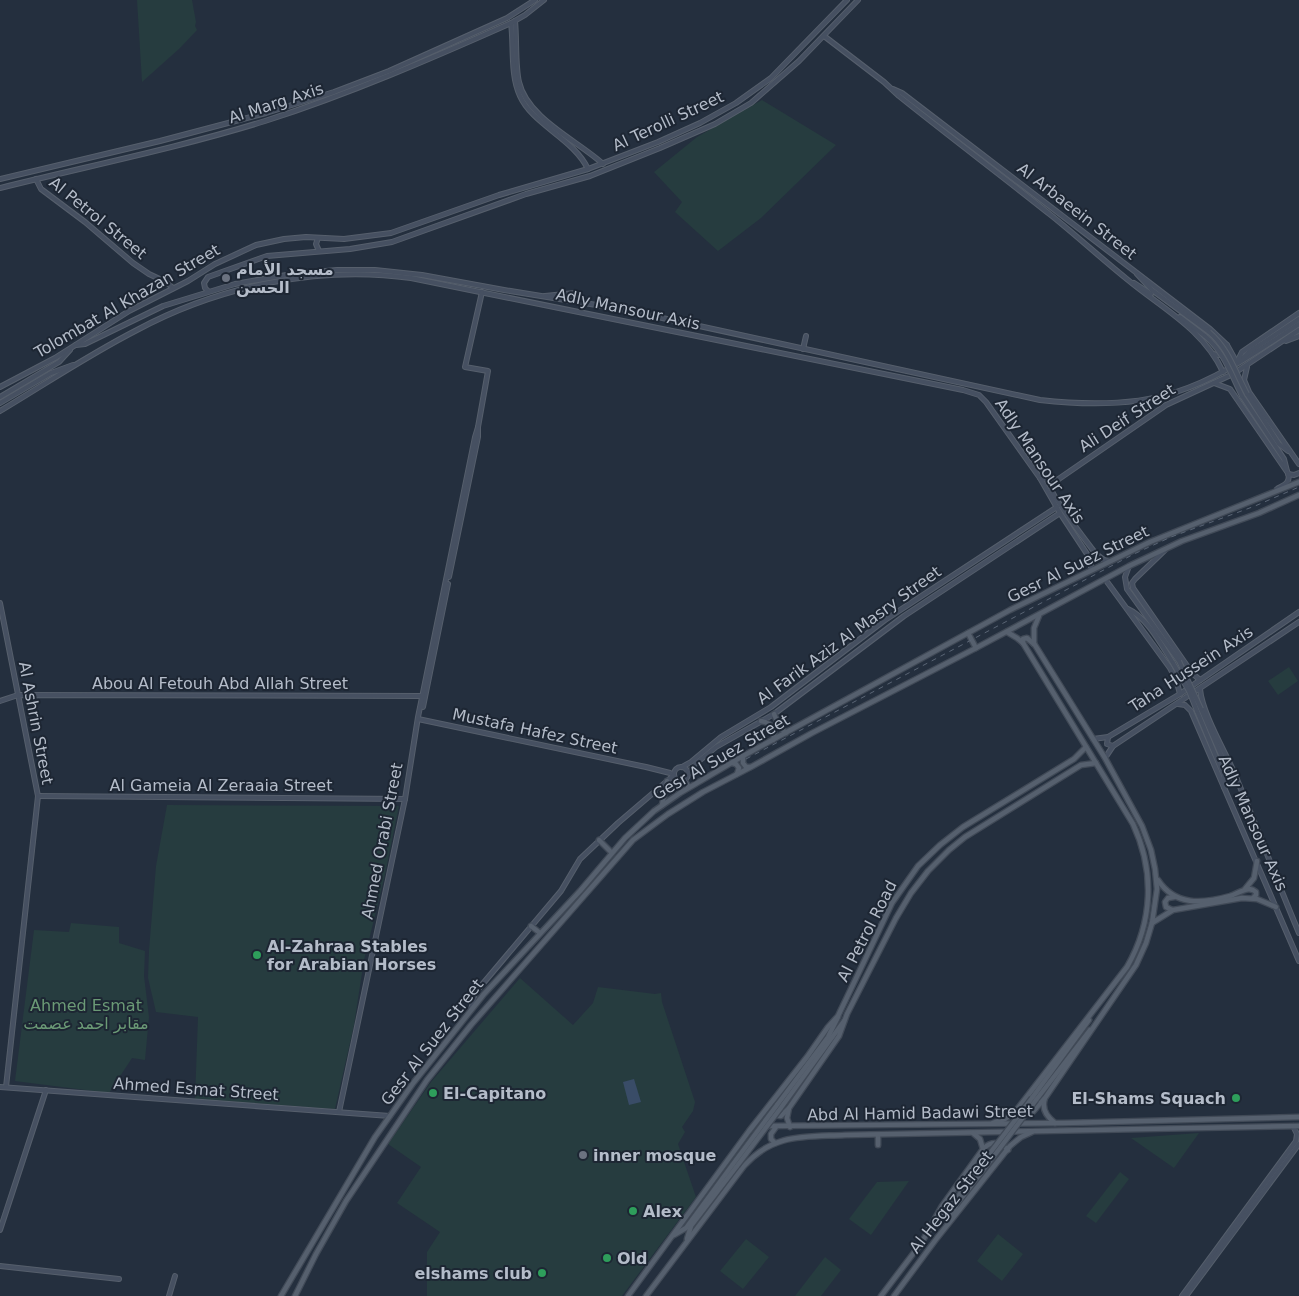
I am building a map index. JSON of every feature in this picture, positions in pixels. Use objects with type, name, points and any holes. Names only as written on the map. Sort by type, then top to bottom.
[{"type":"main road","name":"Gesr Al Suez Street","points":[[281,1296],[375,1137],[471,1010],[632,831],[662,805],[743,756],[968,633],[1091,570],[1178,530],[1299,482]]},
{"type":"main road","name":"Gesr Al Suez Street","points":[[295,1296],[335,1220],[374,1157],[427,1080],[502,987],[633,840],[673,810],[703,792],[1105,578],[1190,538],[1252,516],[1299,495]]},
{"type":"main road","points":[[1035,645],[1034,628],[1041,613]]},
{"type":"main road","points":[[994,1123],[1009,1117],[1019,1106],[1123,974],[1135,953],[1146,918],[1148,889],[1146,860],[1137,833],[1023,644],[1006,632]]},
{"type":"main road","points":[[968,633],[976,648]]},
{"type":"main road","points":[[1019,1106],[1022,1113],[1029,1114],[1045,1098],[1136,965],[1146,943],[1152,923],[1157,878],[1146,834],[1105,758],[1035,645],[1027,638],[1023,639],[1023,644]]},
{"type":"main road","points":[[774,714],[779,726],[786,733]]},
{"type":"main road","points":[[761,721],[769,723],[773,728],[775,734],[773,740]]},
{"type":"main road","name":"Al Petrol Road","points":[[753,1126],[838,1016],[901,888],[932,851],[955,832],[1077,757],[1086,747]]},
{"type":"main road","points":[[743,756],[743,763],[746,767],[751,767]]},
{"type":"main road","points":[[1077,757],[1082,760],[1081,765]]},
{"type":"main road","points":[[732,763],[738,766],[738,774]]},
{"type":"main road","name":"Al Petrol Road","points":[[789,1108],[840,1036],[845,1020],[896,918],[911,893],[942,856],[978,828],[1081,765],[1096,763]]},
{"type":"main road","points":[[684,780],[689,787]]},
{"type":"main road","points":[[662,805],[667,781]]},
{"type":"main road","points":[[972,821],[978,828]]},
{"type":"main road","points":[[599,840],[612,853]]},
{"type":"main road","points":[[1244,890],[1254,878],[1257,861]]},
{"type":"main road","points":[[1157,878],[1163,887],[1174,897]]},
{"type":"main road","points":[[1173,910],[1166,907],[1165,902],[1168,898],[1209,900],[1225,897],[1244,890],[1254,890],[1256,895],[1253,898]]},
{"type":"main road","points":[[1152,923],[1173,910],[1242,898],[1262,900],[1276,907]]},
{"type":"main road","points":[[531,926],[540,934]]},
{"type":"main road","points":[[496,981],[496,990],[502,987]]},
{"type":"main road","points":[[484,994],[489,995],[492,1000]]},
{"type":"main road","points":[[1034,1099],[1093,1012]]},
{"type":"main road","points":[[779,1107],[828,1037],[838,1016]]},
{"type":"main road","points":[[674,1235],[686,1228],[845,1020]]},
{"type":"main road","points":[[949,1223],[957,1204],[992,1155],[1085,1034],[1091,1029]]},
{"type":"main road","points":[[1045,1098],[1045,1112],[1055,1123]]},
{"type":"main road","points":[[767,1108],[770,1114],[778,1117],[783,1115],[789,1108]]},
{"type":"main road","points":[[789,1108],[787,1118],[790,1127]]},
{"type":"main road","name":"Abd Al Hamid Badawi Street","points":[[753,1126],[1055,1123],[1299,1117]]},
{"type":"main road","points":[[628,1296],[753,1126]]},
{"type":"main road","name":"Abd Al Hamid Badawi Street","points":[[646,1296],[744,1166],[758,1152],[774,1143],[796,1138],[878,1135],[1299,1126]]},
{"type":"main road","points":[[774,1143],[771,1139],[771,1134],[776,1127]]},
{"type":"main road","name":"Al Hegaz Street","points":[[894,1296],[949,1223],[1008,1150],[1017,1140],[1034,1131]]},
{"type":"main road","name":"Al Hegaz Street","points":[[881,1296],[930,1229],[942,1206],[983,1149],[981,1141],[973,1133]]},
{"type":"main road","points":[[878,1135],[878,1145]]},
{"type":"main road","points":[[741,1142],[748,1152],[758,1152]]},
{"type":"main road","points":[[983,1149],[990,1144],[996,1143],[1008,1150]]},
{"type":"main road","points":[[930,1229],[944,1215],[992,1155]]},
{"type":"main road","points":[[730,1157],[740,1158],[744,1166]]},
{"type":"main road","points":[[687,1241],[691,1226],[735,1165]]},
{"type":"main road","points":[[300,1288],[301,1296]]},
{"type":"street","name":"Al Marg Axis","points":[[0,180],[134,148],[276,110],[334,92],[389,71],[507,18],[534,0]]},
{"type":"street","name":"Al Marg Axis","points":[[0,188],[181,145],[278,116],[387,77],[513,22],[530,12],[544,0]]},
{"type":"street","name":"Al Terolli Street","points":[[588,169],[658,142],[713,116],[755,91],[776,73],[847,0]]},
{"type":"street","name":"Al Terolli Street","points":[[590,176],[715,124],[751,103],[781,78],[858,0]]},
{"type":"street","points":[[513,22],[518,77],[526,98],[545,119],[603,164]]},
{"type":"street","points":[[513,22],[514,75],[519,95],[530,110],[577,153],[588,169]]},
{"type":"street","name":"Al Arbaeein Street","points":[[824,36],[1032,200],[1130,282],[1174,314],[1203,340],[1214,354],[1223,372]]},
{"type":"street","points":[[776,73],[781,78]]},
{"type":"street","name":"Al Arbaeein Street","points":[[893,89],[902,93],[1210,329],[1227,345],[1239,362]]},
{"type":"street","points":[[276,110],[278,116]]},
{"type":"street","name":"Tolombat Al Khazan Street","points":[[0,387],[71,348],[129,311],[228,257],[256,245],[279,239],[352,239],[391,233],[544,181],[588,169]]},
{"type":"street","name":"Tolombat Al Khazan Street","points":[[209,291],[204,285],[206,278],[266,256],[371,246],[392,242],[546,188],[590,176]]},
{"type":"street","name":"Al Petrol Street","points":[[36,179],[41,189],[85,222],[133,263],[173,288]]},
{"type":"street","points":[[544,181],[546,188]]},
{"type":"street","points":[[318,238],[316,244],[319,251]]},
{"type":"street","name":"Adly Mansour Axis","points":[[76,345],[85,344],[163,306],[209,291],[292,274],[358,270],[422,275],[621,309],[1040,400],[1086,403],[1133,401],[1167,395],[1196,385],[1239,362]]},
{"type":"street","points":[[1135,271],[1148,287],[1209,332],[1220,344],[1229,355],[1244,395],[1279,444],[1290,452]]},
{"type":"street","name":"Adly Mansour Axis","points":[[78,364],[136,330],[218,296],[265,284],[311,277],[372,275],[412,278],[877,372],[974,393],[981,397],[1040,478],[1090,559],[1091,570]]},
{"type":"street","points":[[1130,282],[1139,285],[1205,336],[1223,356],[1244,395],[1284,459],[1288,473],[1287,483],[1272,494]]},
{"type":"street","name":"Ahmed Orabi Street","points":[[339,1112],[405,799],[422,696],[488,371],[465,366],[482,292]]},
{"type":"street","points":[[538,296],[575,293]]},
{"type":"street","points":[[1239,362],[1239,356],[1242,352],[1299,314]]},
{"type":"street","points":[[653,327],[656,323],[656,316]]},
{"type":"street","points":[[664,329],[663,323],[667,318]]},
{"type":"street","points":[[1239,362],[1248,352],[1299,319]]},
{"type":"street","points":[[1239,362],[1299,324]]},
{"type":"street","points":[[1279,343],[1299,330]]},
{"type":"street","points":[[803,349],[806,336]]},
{"type":"street","points":[[1279,343],[1299,336]]},
{"type":"street","name":"Ali Deif Street","points":[[1057,479],[1171,402],[1233,374],[1279,343]]},
{"type":"street","points":[[1214,354],[1224,354],[1227,345]]},
{"type":"street","points":[[0,403],[59,362],[71,348]]},
{"type":"street","points":[[1250,363],[1245,371],[1244,382],[1252,397],[1299,464]]},
{"type":"street","points":[[0,397],[56,370],[78,364]]},
{"type":"street","points":[[0,411],[78,364]]},
{"type":"street","points":[[1230,388],[1244,382]]},
{"type":"street","points":[[1214,383],[1230,388],[1288,473],[1294,475],[1299,473]]},
{"type":"street","points":[[974,393],[977,390],[976,386]]},
{"type":"street","points":[[986,402],[986,396],[990,389]]},
{"type":"street","points":[[1167,395],[1171,402]]},
{"type":"street","name":"Ahmed Orabi Street","points":[[418,720],[470,479],[478,437],[478,427]]},
{"type":"street","points":[[1040,478],[1057,479]]},
{"type":"street","name":"Adly Mansour Axis","points":[[1057,479],[1050,485],[1050,489],[1097,555],[1110,561]]},
{"type":"street","name":"Al Farik Aziz Al Masry Street","points":[[682,767],[721,737],[771,707],[869,632],[1057,508]]},
{"type":"street","name":"Al Farik Aziz Al Masry Street","points":[[688,774],[694,765],[716,747],[774,714],[874,638],[1060,513]]},
{"type":"street","points":[[1046,514],[1050,520]]},
{"type":"street","points":[[1167,548],[1133,581],[1134,596],[1189,670],[1200,680]]},
{"type":"street","points":[[1090,559],[1095,559],[1097,555]]},
{"type":"street","points":[[1129,566],[1125,583],[1179,661],[1225,778],[1224,788]]},
{"type":"street","points":[[1105,578],[1168,665],[1176,679],[1180,694]]},
{"type":"street","points":[[948,579],[952,584]]},
{"type":"street","name":"Al Ashrin Street","points":[[0,603],[38,796],[6,1087]]},
{"type":"street","points":[[1126,608],[1136,613],[1144,621],[1173,663],[1199,710],[1229,773],[1232,778],[1237,780]]},
{"type":"street","name":"Taha Hussein Axis","points":[[1093,739],[1108,737],[1180,694],[1299,612]]},
{"type":"street","name":"Taha Hussein Axis","points":[[1105,758],[1113,746],[1299,622]]},
{"type":"street","points":[[869,632],[874,638]]},
{"type":"street","points":[[1176,679],[1184,679],[1189,670]]},
{"type":"street","name":"Adly Mansour Axis","points":[[1200,689],[1203,702],[1299,933]]},
{"type":"street","name":"Abou Al Fetouh Abd Allah Street","points":[[0,701],[18,695],[422,696]]},
{"type":"street","points":[[1178,704],[1184,704],[1190,709],[1195,703],[1203,702]]},
{"type":"street","name":"Adly Mansour Axis","points":[[1190,709],[1299,961]]},
{"type":"street","name":"Mustafa Hafez Street","points":[[418,720],[646,767],[670,773],[673,776]]},
{"type":"street","points":[[1108,737],[1107,744],[1113,746]]},
{"type":"street","name":"Mustafa Hafez Street","points":[[646,767],[666,770],[676,768]]},
{"type":"street","points":[[471,1010],[475,994],[564,887],[580,859],[599,840],[673,776],[676,768],[682,767],[686,769],[688,774],[684,780],[678,781],[673,776]]},
{"type":"street","name":"Al Gameia Al Zeraaia Street","points":[[38,796],[405,799]]},
{"type":"street","name":"Ahmed Esmat Street","points":[[0,1087],[390,1116]]},
{"type":"street","points":[[0,1230],[46,1090]]},
{"type":"street","points":[[1182,1296],[1296,1141],[1298,1135],[1293,1126]]},
{"type":"street","points":[[1186,1296],[1299,1144]]},
{"type":"street","points":[[0,1266],[119,1279]]},
{"type":"street","points":[[169,1296],[175,1276]]},
{"type":"green space","points":[[137,0],[192,0],[197,30],[142,82]]},
{"type":"green space","points":[[762,100],[836,145],[761,218],[718,251],[675,212],[682,202],[654,172],[697,137]]},
{"type":"green space","points":[[1289,667],[1298,681],[1278,695],[1268,681]]},
{"type":"green space","name":"Al-Zahraa Stables for Arabian Horses","points":[[167,805],[399,806],[384,879],[364,960],[354,1025],[335,1109],[195,1099],[198,1017],[156,1012],[148,978],[156,866]]},
{"type":"green space","name":"Ahmed Esmat مقابر احمد عصمت","points":[[71,923],[119,927],[119,943],[145,951],[144,976],[149,1017],[145,1060],[132,1058],[109,1093],[15,1081],[34,930],[69,932]]},
{"type":"green space","points":[[520,978],[573,1025],[593,1003],[598,987],[655,994],[661,993],[662,1002],[695,1102],[693,1111],[682,1127],[685,1132],[678,1144],[696,1197],[622,1296],[427,1296],[427,1252],[440,1232],[397,1203],[421,1167],[388,1144],[431,1082]]},
{"type":"green space","points":[[1199,1133],[1174,1168],[1131,1138]]},
{"type":"green space","points":[[1120,1172],[1129,1179],[1096,1223],[1086,1216]]},
{"type":"green space","points":[[909,1181],[871,1235],[849,1219],[877,1182]]},
{"type":"green space","points":[[998,1234],[1023,1254],[1002,1281],[977,1261]]},
{"type":"green space","points":[[746,1239],[769,1257],[743,1289],[720,1271]]},
{"type":"green space","points":[[825,1257],[841,1270],[821,1296],[795,1296]]},
{"type":"water","points":[[634,1079],[641,1102],[629,1105],[623,1082]]},
{"type":"railway","points":[[746,759],[1134,554],[1171,537],[1255,506],[1299,487]]},
{"type":"place","name":"مسجد الأمام الحسن","points":[[226,278]]},
{"type":"place","name":"Al-Zahraa Stables for Arabian Horses","points":[[257,955]]},
{"type":"place","name":"El-Capitano","points":[[433,1093]]},
{"type":"place","name":"El-Shams Squach","points":[[1236,1098]]},
{"type":"place","name":"inner mosque","points":[[583,1155]]},
{"type":"place","name":"Alex","points":[[633,1211]]},
{"type":"place","name":"Old","points":[[607,1258]]},
{"type":"place","name":"elshams club","points":[[542,1273]]}]
